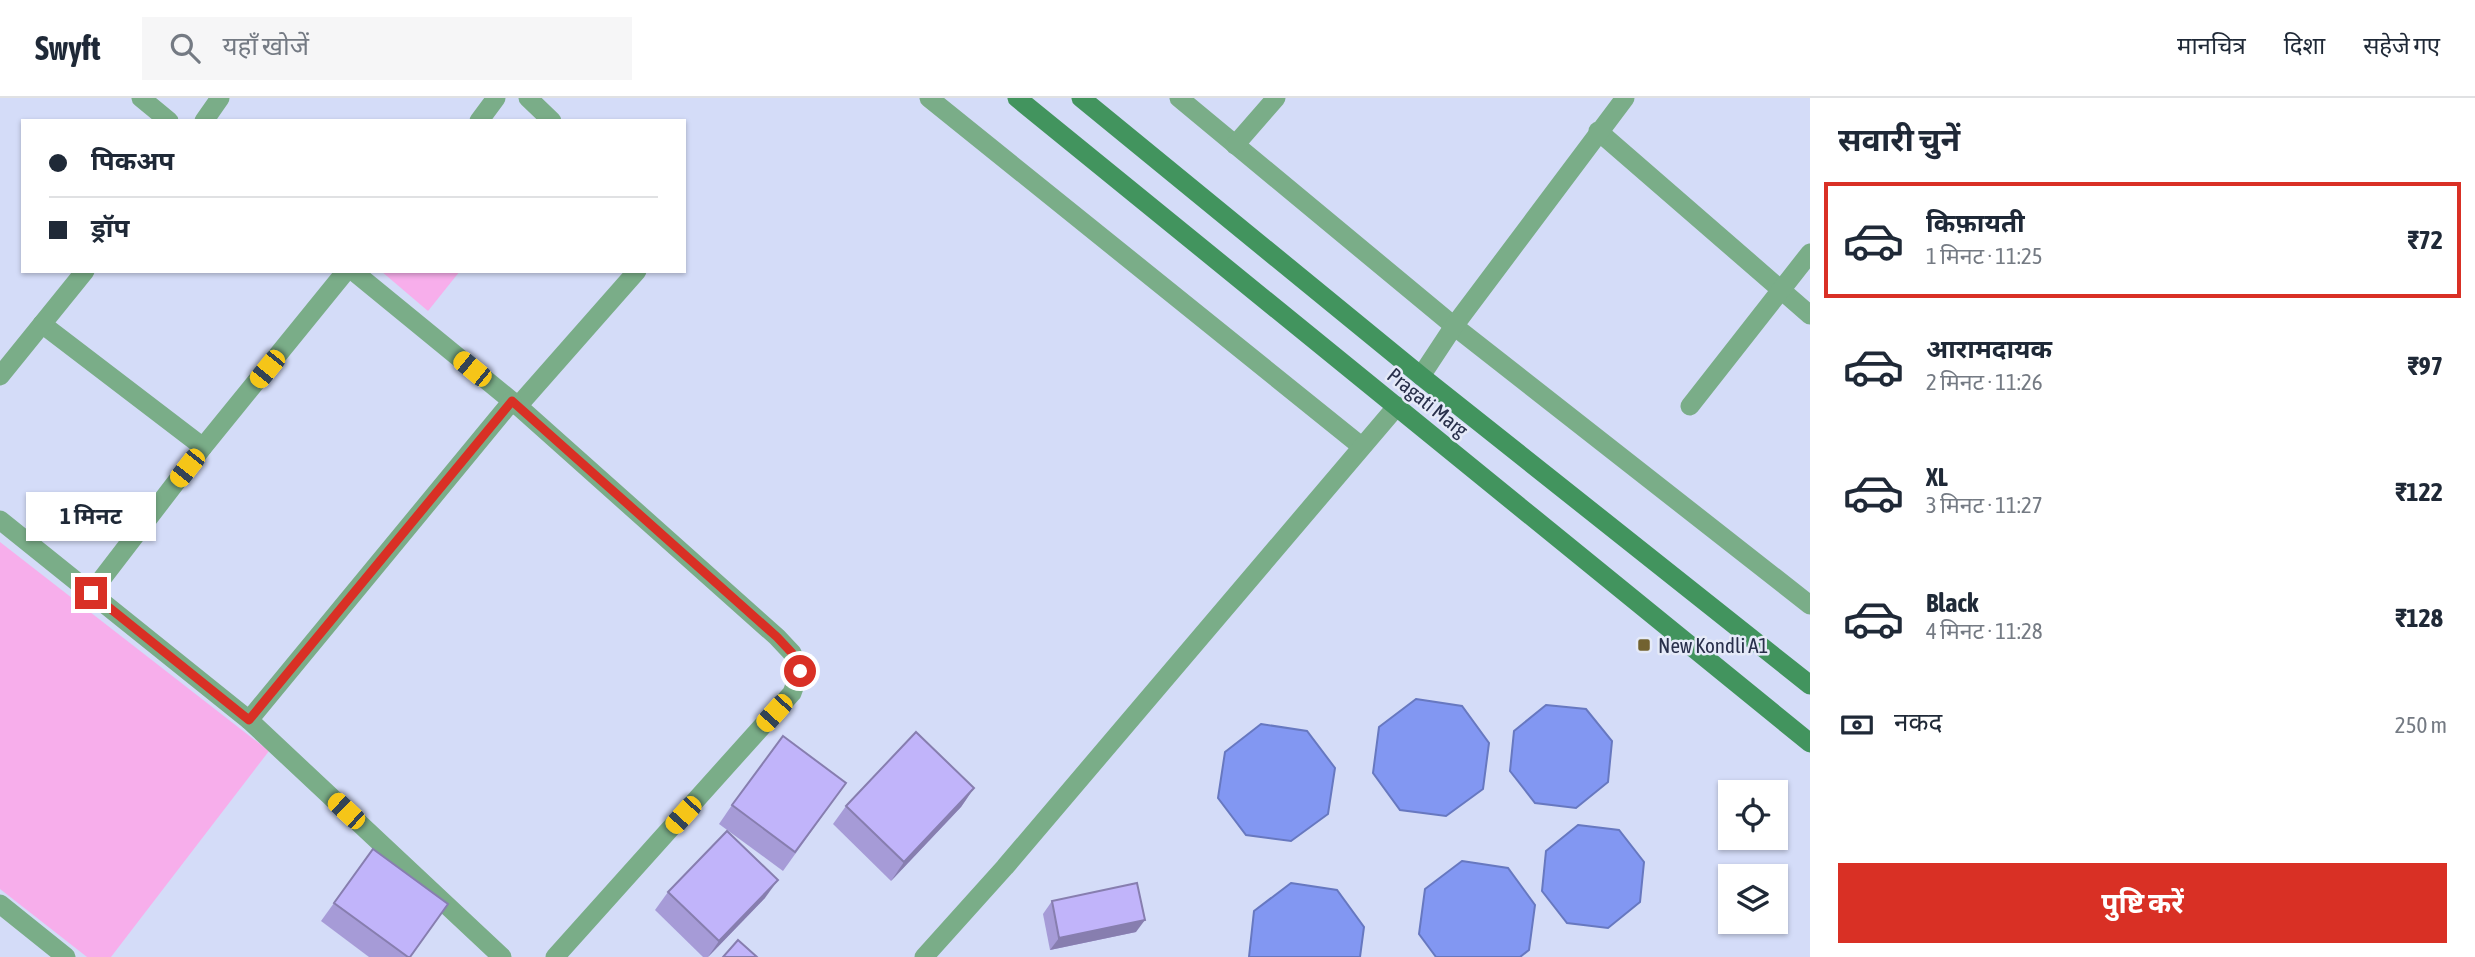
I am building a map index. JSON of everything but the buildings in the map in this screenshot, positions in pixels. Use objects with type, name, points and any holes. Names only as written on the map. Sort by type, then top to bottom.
[{"type":"main road","name":"Pragati Marg","points":[[1017,98],[1810,743]]},
{"type":"main road","name":"Pragati Marg","points":[[1081,98],[1421,376],[1810,685]]},
{"type":"street","points":[[141,98],[167,119]]},
{"type":"street","points":[[205,119],[220,98]]},
{"type":"street","points":[[480,119],[496,98]]},
{"type":"street","points":[[528,98],[550,119]]},
{"type":"street","points":[[929,98],[1361,446]]},
{"type":"street","points":[[1179,98],[1454,326],[1810,605]]},
{"type":"street","points":[[1235,145],[1276,98]]},
{"type":"street","points":[[1421,376],[1454,326],[1625,98]]},
{"type":"street","points":[[1598,131],[1810,316]]},
{"type":"street","points":[[1690,406],[1810,253]]},
{"type":"street","points":[[0,376],[83,273]]},
{"type":"street","points":[[91,593],[203,447],[344,273]]},
{"type":"street","points":[[355,273],[515,404],[777,637],[792,653],[800,671],[792,693],[555,957]]},
{"type":"street","points":[[249,720],[515,404],[635,273]]},
{"type":"street","points":[[43,324],[203,447]]},
{"type":"street","points":[[925,957],[1397,406]]},
{"type":"street","points":[[0,520],[249,720],[502,957]]},
{"type":"street","points":[[0,904],[66,957]]},
{"type":"shaded area","points":[[383,273],[458,273],[428,311]]},
{"type":"shaded area","points":[[0,542],[269,751],[111,957],[87,957],[0,889]]},
{"type":"water","points":[[1416,699],[1462,706],[1489,743],[1483,789],[1446,816],[1400,810],[1373,773],[1379,727]]},
{"type":"water","points":[[1546,705],[1586,709],[1612,741],[1608,782],[1576,808],[1535,803],[1510,771],[1514,731]]},
{"type":"water","points":[[1261,724],[1307,731],[1335,768],[1328,814],[1291,841],[1246,835],[1218,798],[1225,752]]},
{"type":"water","points":[[1578,825],[1619,830],[1644,862],[1640,902],[1608,928],[1567,923],[1542,891],[1546,851]]},
{"type":"water","points":[[1462,861],[1508,868],[1535,905],[1529,950],[1520,957],[1436,957],[1419,934],[1425,889]]},
{"type":"water","points":[[1291,883],[1337,890],[1364,927],[1360,957],[1249,957],[1254,911]]},
{"type":"place","name":"New Kondli A1","points":[[1644,645]]},
{"type":"route","points":[[91,593],[249,720],[512,401],[777,637],[792,653],[800,671]]}]
